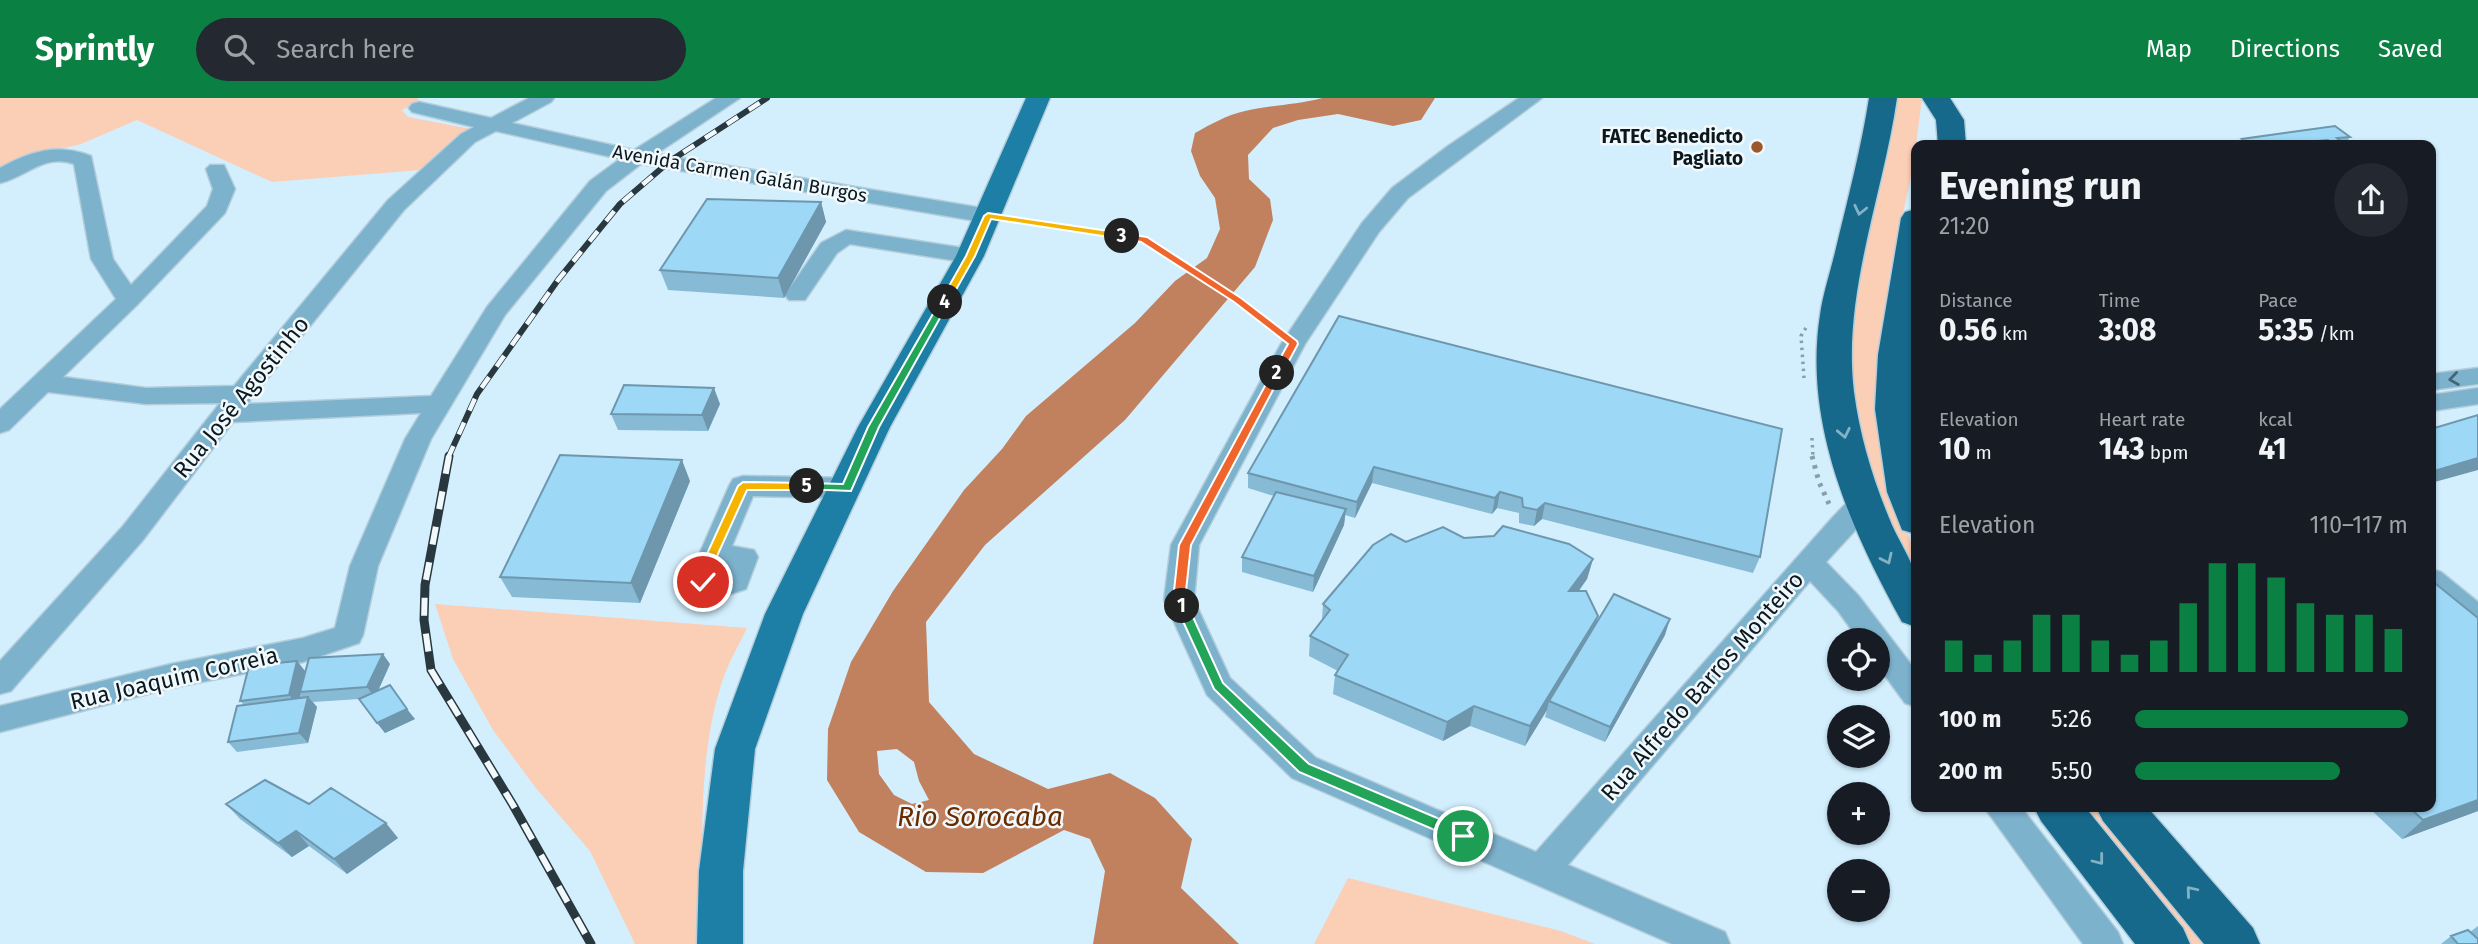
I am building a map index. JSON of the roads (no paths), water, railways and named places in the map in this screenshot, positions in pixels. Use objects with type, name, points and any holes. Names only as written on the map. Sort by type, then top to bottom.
[{"type":"highway","points":[[1883,98],[1876,143],[1841,290],[1833,343],[1836,392],[1855,483],[1889,565],[1911,602]]},
{"type":"highway","points":[[1926,140],[1932,102]]},
{"type":"highway","points":[[1932,102],[1950,120],[1952,140]]},
{"type":"highway","points":[[1911,251],[1895,355],[1911,506]]},
{"type":"highway","points":[[1902,430],[1911,358]]},
{"type":"highway","points":[[2061,812],[2165,944]]},
{"type":"highway","points":[[2123,812],[2235,944]]},
{"type":"main road","points":[[720,944],[721,871],[734,749],[784,614],[847,488],[874,427],[970,256],[1038,98]]},
{"type":"street","name":"Rua José Agostinho","points":[[0,682],[133,533],[233,404],[396,205],[468,138],[544,98]]},
{"type":"street","points":[[43,383],[233,404],[439,404],[495,312],[598,186],[637,157],[730,98]]},
{"type":"street","points":[[1532,98],[1455,149],[1400,193],[1370,228],[1293,344],[1185,545],[1179,600],[1218,686],[1304,768],[1712,944]]},
{"type":"street","name":"Avenida Carmen Galán Burgos","points":[[419,108],[637,157],[988,216]]},
{"type":"street","points":[[0,177],[34,158],[67,152],[84,159],[102,259],[130,300]]},
{"type":"street","points":[[0,424],[130,300],[217,208],[224,189],[216,169]]},
{"type":"street","points":[[796,295],[829,248],[846,237],[970,256]]},
{"type":"street","points":[[2436,395],[2478,376]]},
{"type":"street","points":[[2436,396],[2478,396]]},
{"type":"street","points":[[2436,397],[2478,417]]},
{"type":"street","name":"Rua Joaquim Correia","points":[[0,719],[171,676],[303,650],[348,635],[364,566],[418,439],[439,404]]},
{"type":"street","points":[[712,556],[743,486],[847,488]]},
{"type":"street","name":"Rua Alfredo Barros Monteiro","points":[[1542,870],[1809,562],[1863,504]]},
{"type":"street","points":[[1809,562],[1848,603],[1867,628]]},
{"type":"street","points":[[2436,584],[2478,619]]},
{"type":"street","points":[[1890,659],[1911,687]]},
{"type":"street","points":[[2005,812],[2105,944]]},
{"type":"water","name":"Rio Sorocaba","points":[[1435,98],[1421,120],[1393,126],[1338,114],[1298,120],[1273,128],[1248,155],[1249,179],[1270,199],[1273,220],[1255,267],[1125,420],[985,545],[926,622],[929,702],[974,754],[1048,789],[1110,773],[1155,798],[1192,839],[1181,888],[1239,944],[1093,944],[1105,871],[1090,839],[1064,830],[983,873],[926,872],[859,832],[827,780],[828,729],[851,662],[893,591],[964,490],[1002,449],[1026,416],[1135,323],[1175,281],[1207,258],[1220,229],[1215,198],[1200,176],[1191,151],[1195,133],[1238,113],[1312,100]],"holes":[[[897,749],[914,762],[919,781],[929,800],[912,804],[894,795],[879,774],[877,751]]]},
{"type":"railway","points":[[448,458],[477,394],[558,280],[620,204],[670,161],[767,98]]},
{"type":"railway","points":[[449,456],[425,585],[424,620],[431,670],[513,805],[591,944]]},
{"type":"place","name":"FATEC Benedicto Pagliato","points":[[1757,147]]}]
